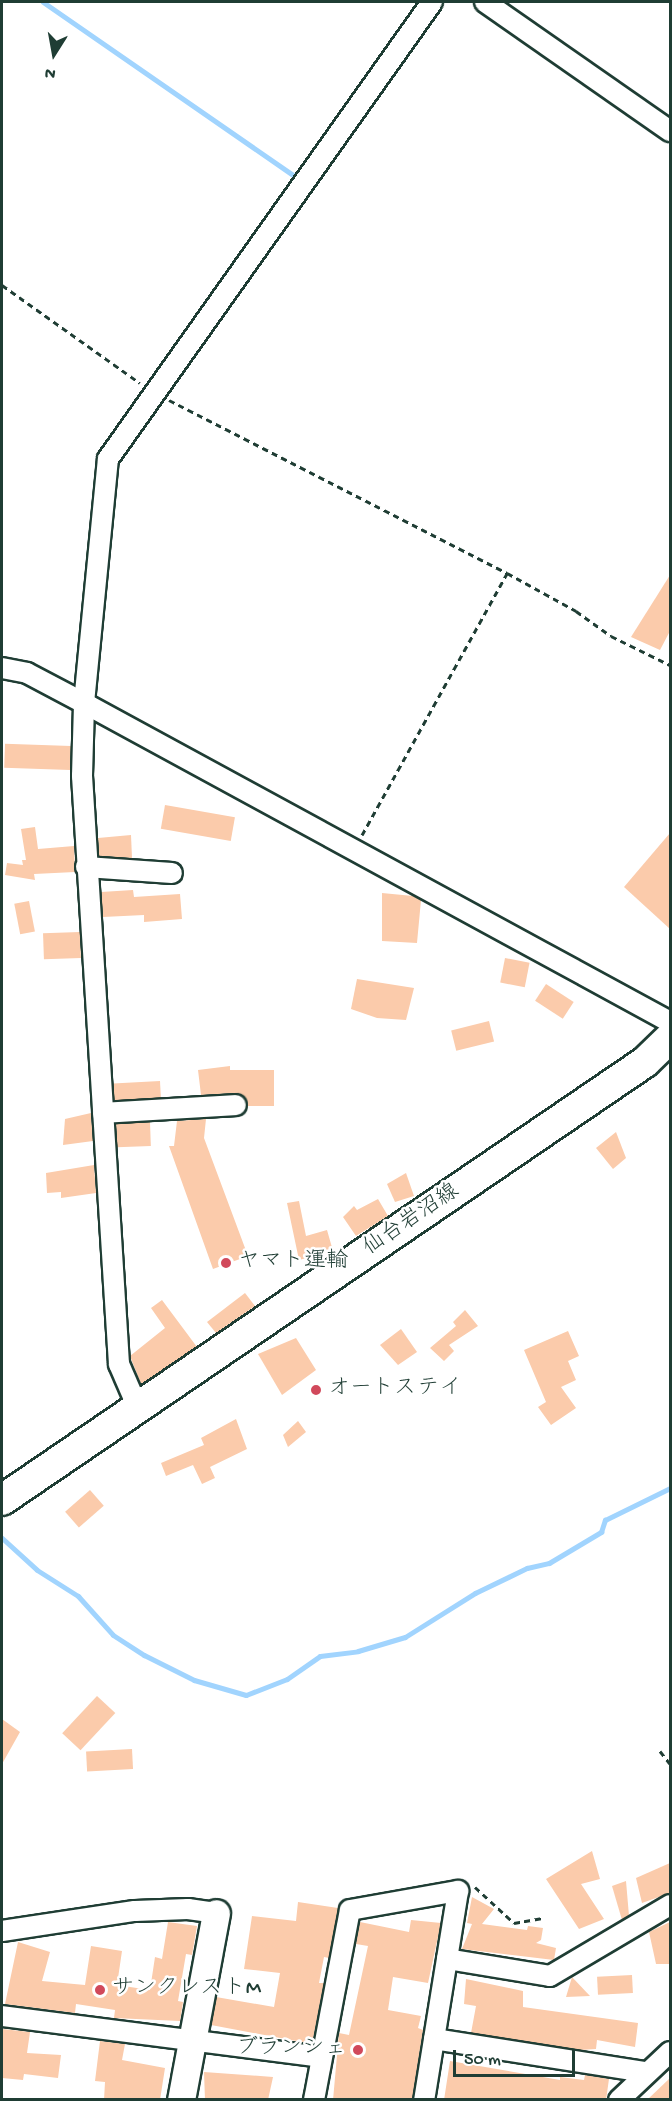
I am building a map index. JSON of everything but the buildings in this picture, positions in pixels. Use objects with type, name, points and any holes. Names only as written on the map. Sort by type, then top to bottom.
[{"type":"main road","name":"仙台岩沼線","points":[[2,1500],[636,1068],[670,1038]]},
{"type":"street","points":[[138,1408],[119,1364],[86,867],[84,703],[108,459],[158,395],[432,2]]},
{"type":"street","points":[[485,2],[670,131]]},
{"type":"street","points":[[2,668],[27,673],[84,703],[670,1022]]},
{"type":"street","points":[[86,867],[172,873]]},
{"type":"street","points":[[104,1113],[236,1105]]},
{"type":"street","points":[[314,2100],[320,2057],[350,1910],[458,1891],[424,2100]]},
{"type":"street","points":[[447,1959],[550,1976],[670,1905]]},
{"type":"street","points":[[2,1931],[135,1911],[188,1909],[216,1913],[181,2100]]},
{"type":"street","points":[[2,2016],[320,2057]]},
{"type":"street","points":[[434,2038],[645,2072]]},
{"type":"street","points":[[619,2100],[645,2072],[670,2052]]},
{"type":"path","points":[[2,285],[158,395],[507,573],[576,610],[611,636],[670,665]]},
{"type":"path","points":[[354,850],[507,573]]},
{"type":"path","points":[[660,1751],[670,1764]]},
{"type":"path","points":[[468,1880],[514,1923],[543,1918]]},
{"type":"waterway","points":[[43,2],[297,178]]},
{"type":"waterway","points":[[2,1538],[37,1570],[78,1596],[113,1635],[144,1655],[194,1680],[246,1695],[287,1679],[320,1656],[358,1651],[405,1637],[475,1593],[527,1568],[549,1563],[601,1532],[605,1520],[670,1488]]},
{"type":"place","name":"ヤマト運輸","points":[[226,1263]]},
{"type":"place","name":"オートステイ","points":[[316,1390]]},
{"type":"place","name":"サンクレストM","points":[[100,1990]]},
{"type":"place","name":"ブランシェ","points":[[358,2050]]}]
